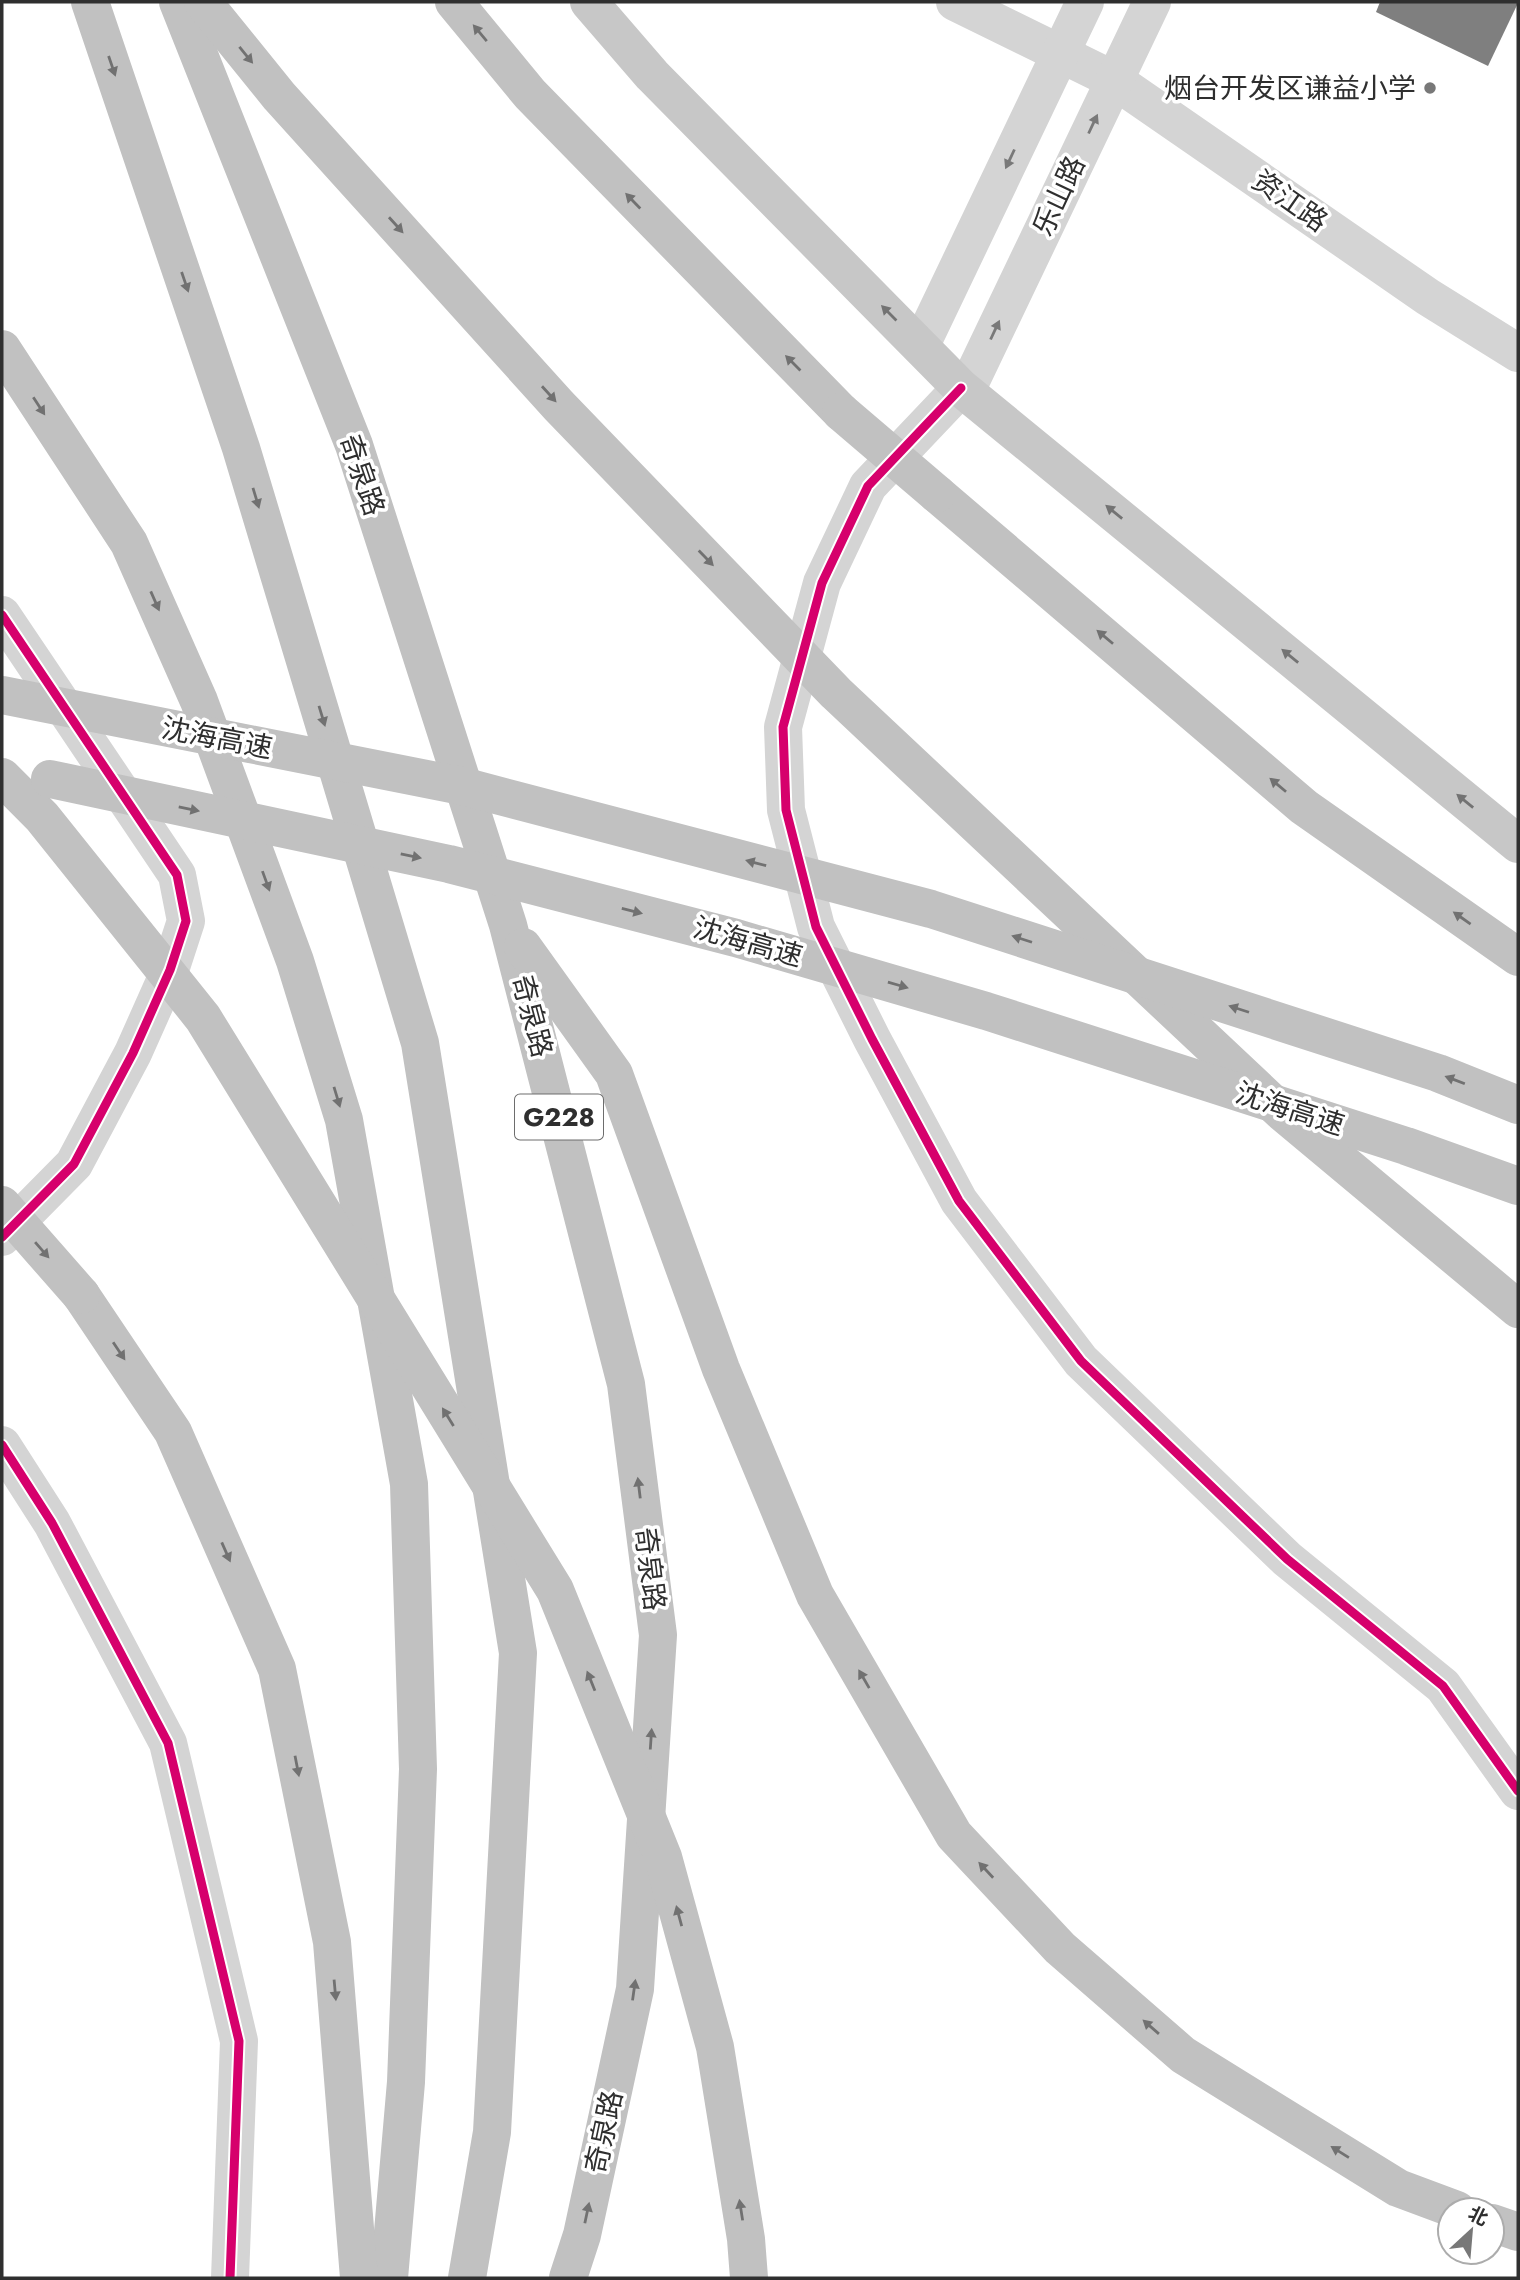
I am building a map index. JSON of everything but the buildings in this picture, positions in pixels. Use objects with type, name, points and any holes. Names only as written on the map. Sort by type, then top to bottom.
[{"type":"highway","points":[[90,2],[241,448],[420,1043],[519,1653],[492,2132],[467,2278]]},
{"type":"highway","name":"奇泉路","points":[[178,2],[354,445],[508,925],[626,1384],[658,1635],[635,1989],[582,2235],[568,2278]]},
{"type":"highway","points":[[202,2],[279,96],[559,406],[836,693],[1282,1112],[1518,1309]]},
{"type":"highway","points":[[454,2],[530,94],[841,412],[1304,807],[1518,957]]},
{"type":"highway","points":[[2,349],[129,543],[199,701],[295,961],[344,1120],[409,1484],[418,1769],[406,2082],[389,2278]]},
{"type":"highway","name":"沈海高速","points":[[2,695],[462,786],[931,909],[1438,1073],[1518,1105]]},
{"type":"highway","name":"沈海高速","points":[[2,771],[449,864],[736,938],[986,1011],[1406,1146],[1518,1186]]},
{"type":"highway","points":[[2,777],[42,817],[203,1018],[555,1590],[663,1857],[715,2047],[746,2239],[749,2278]]},
{"type":"highway","points":[[508,925],[614,1074],[721,1369],[815,1595],[954,1835],[1060,1948],[1184,2055],[1398,2188],[1436,2202]]},
{"type":"highway","points":[[1406,1146],[1518,1201]]},
{"type":"highway","points":[[2,1205],[81,1295],[173,1432],[277,1669],[332,1942],[359,2278]]},
{"type":"main road","points":[[589,2],[652,75],[964,390],[1518,844]]},
{"type":"street","name":"资江路","points":[[955,2],[1114,80],[1428,297],[1518,353]]},
{"type":"street","points":[[921,345],[1084,2]]},
{"type":"street","name":"乐山路","points":[[1152,2],[964,390],[868,486],[822,583],[783,727],[786,810],[817,927],[872,1039],[959,1201],[1081,1361],[1287,1559],[1443,1686],[1518,1791]]},
{"type":"street","points":[[2,615],[177,875],[186,921],[170,970],[133,1054],[74,1164],[2,1237]]},
{"type":"street","points":[[2,1445],[52,1523],[168,1743],[239,2041],[230,2278]]},
{"type":"cycle path","points":[[961,388],[868,486],[822,583],[783,727],[786,810],[816,927],[872,1039],[959,1201],[1081,1361],[1287,1559],[1443,1686],[1518,1791]]},
{"type":"cycle path","points":[[2,615],[177,875],[186,921],[170,970],[133,1053],[74,1164],[2,1237]]},
{"type":"cycle path","points":[[2,1445],[52,1523],[168,1743],[239,2041],[230,2278]]},
{"type":"place","name":"烟台开发区谦益小学","points":[[1430,88]]}]
